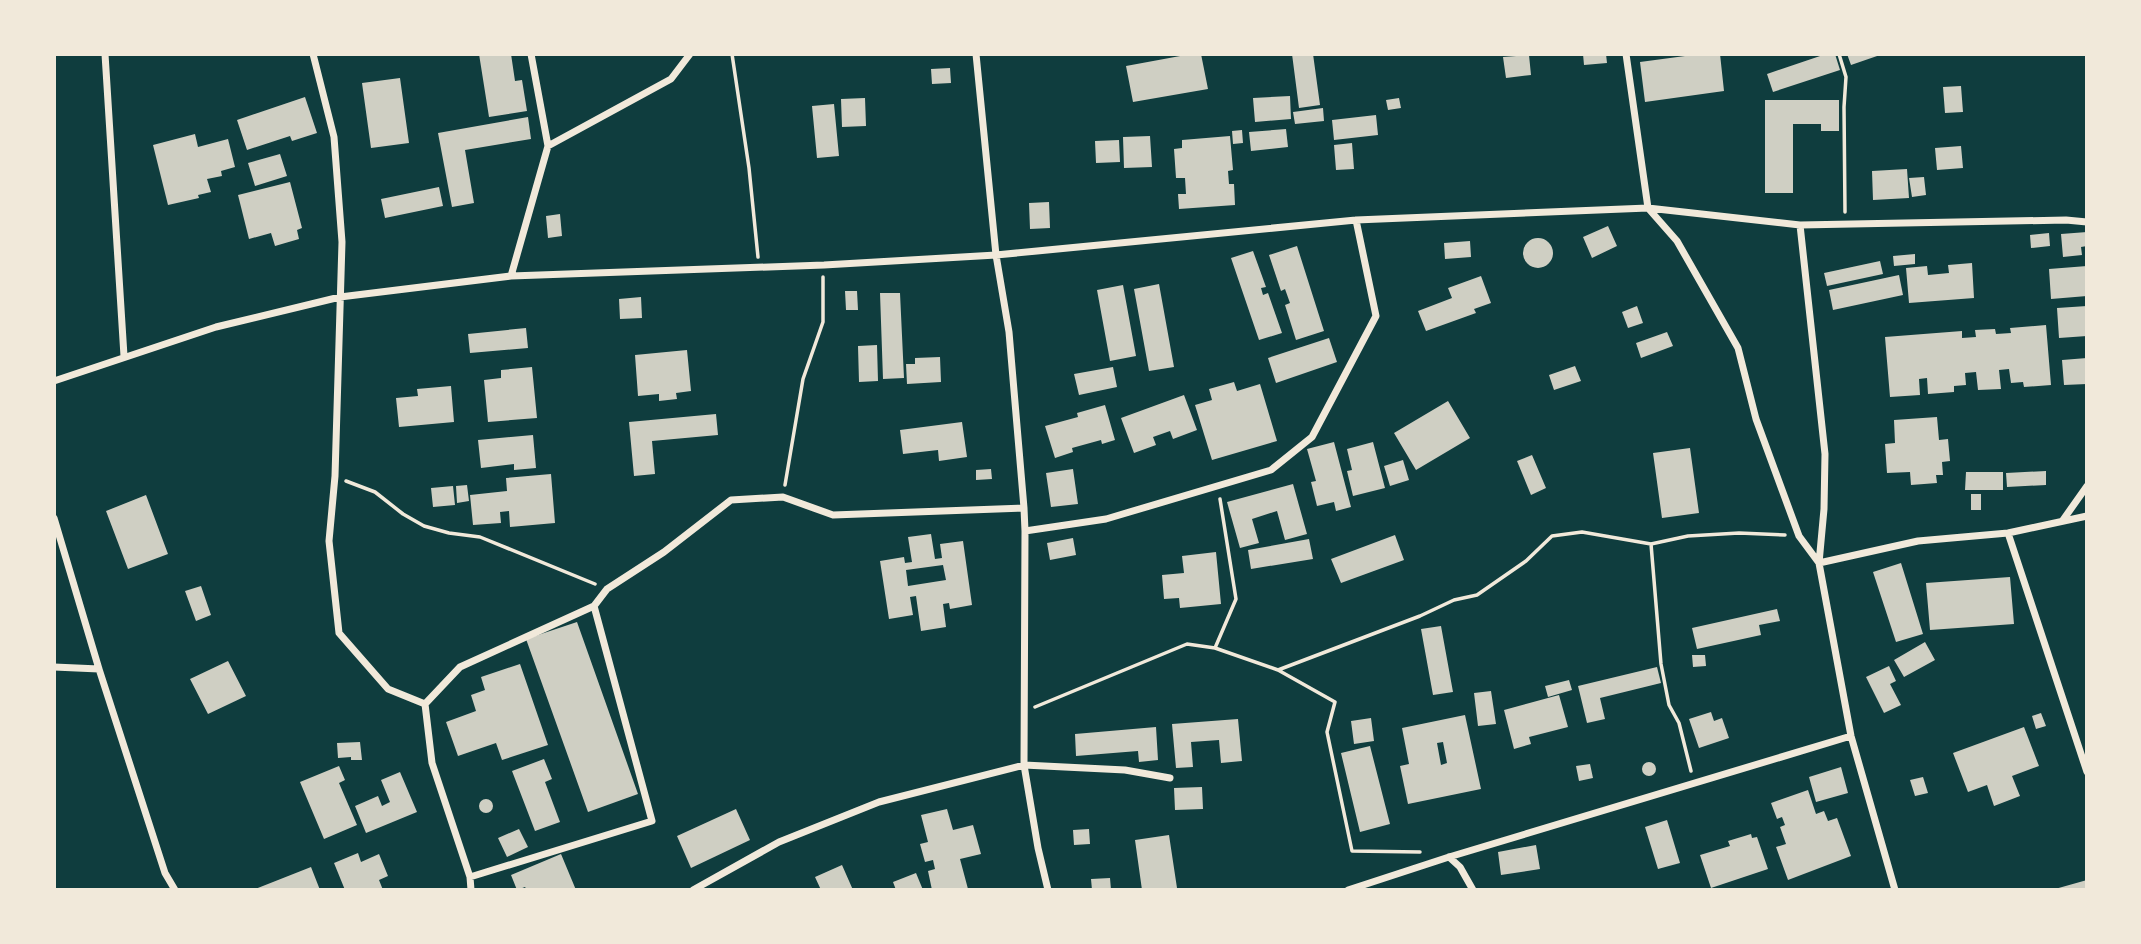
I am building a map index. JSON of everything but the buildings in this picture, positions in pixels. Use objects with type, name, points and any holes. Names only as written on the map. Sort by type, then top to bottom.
[{"type":"street","points":[[105,54],[124,356]]},
{"type":"street","points":[[313,54],[334,137],[342,242],[335,477],[329,541],[339,633],[388,689],[425,704]]},
{"type":"street","points":[[511,276],[548,146],[531,54]]},
{"type":"street","points":[[548,146],[671,79],[690,54]]},
{"type":"street","points":[[976,54],[996,255],[1009,332],[1024,508],[1024,765],[1048,890]]},
{"type":"street","points":[[1626,54],[1648,208],[1677,241],[1738,348],[1756,419],[1799,536],[1819,563]]},
{"type":"street","points":[[54,381],[216,327],[341,297],[511,276],[824,265],[996,255],[1356,220],[1648,208],[1800,225],[2066,220],[2087,222]]},
{"type":"street","points":[[1025,531],[1106,519],[1272,470],[1312,438],[1376,316],[1356,220]]},
{"type":"street","points":[[1800,225],[1825,454],[1819,563],[1851,736],[1895,890]]},
{"type":"street","points":[[2063,520],[2087,486]]},
{"type":"street","points":[[425,704],[460,667],[594,606],[607,589],[664,552],[731,500],[783,497],[833,515],[1024,508]]},
{"type":"street","points":[[1819,563],[1919,541],[2008,533],[2087,516]]},
{"type":"street","points":[[54,518],[99,669],[165,873],[175,890]]},
{"type":"street","points":[[2008,533],[2087,772]]},
{"type":"street","points":[[470,877],[652,821],[594,606]]},
{"type":"street","points":[[54,667],[99,669]]},
{"type":"street","points":[[425,704],[432,763],[470,877],[471,890]]},
{"type":"street","points":[[1348,890],[1851,736]]},
{"type":"street","points":[[693,890],[779,842],[879,802],[1024,765],[1125,770],[1170,778]]},
{"type":"street","points":[[1449,857],[1460,867],[1473,890]]},
{"type":"path","points":[[732,54],[749,168],[759,266]]},
{"type":"path","points":[[1839,54],[1846,77],[1845,225]]},
{"type":"path","points":[[783,497],[803,379],[823,322],[824,265]]},
{"type":"path","points":[[335,477],[375,492],[424,526],[480,537],[607,589]]},
{"type":"path","points":[[1215,648],[1236,599],[1218,487]]},
{"type":"path","points":[[1278,670],[1420,616],[1454,600],[1477,595],[1526,561],[1552,536],[1582,532],[1651,544],[1688,537],[1739,533],[1799,536]]},
{"type":"path","points":[[1651,544],[1661,664],[1669,705],[1679,723],[1694,783]]},
{"type":"path","points":[[1024,712],[1187,644],[1215,648],[1278,670],[1335,702],[1326,732],[1352,851],[1423,852]]}]
